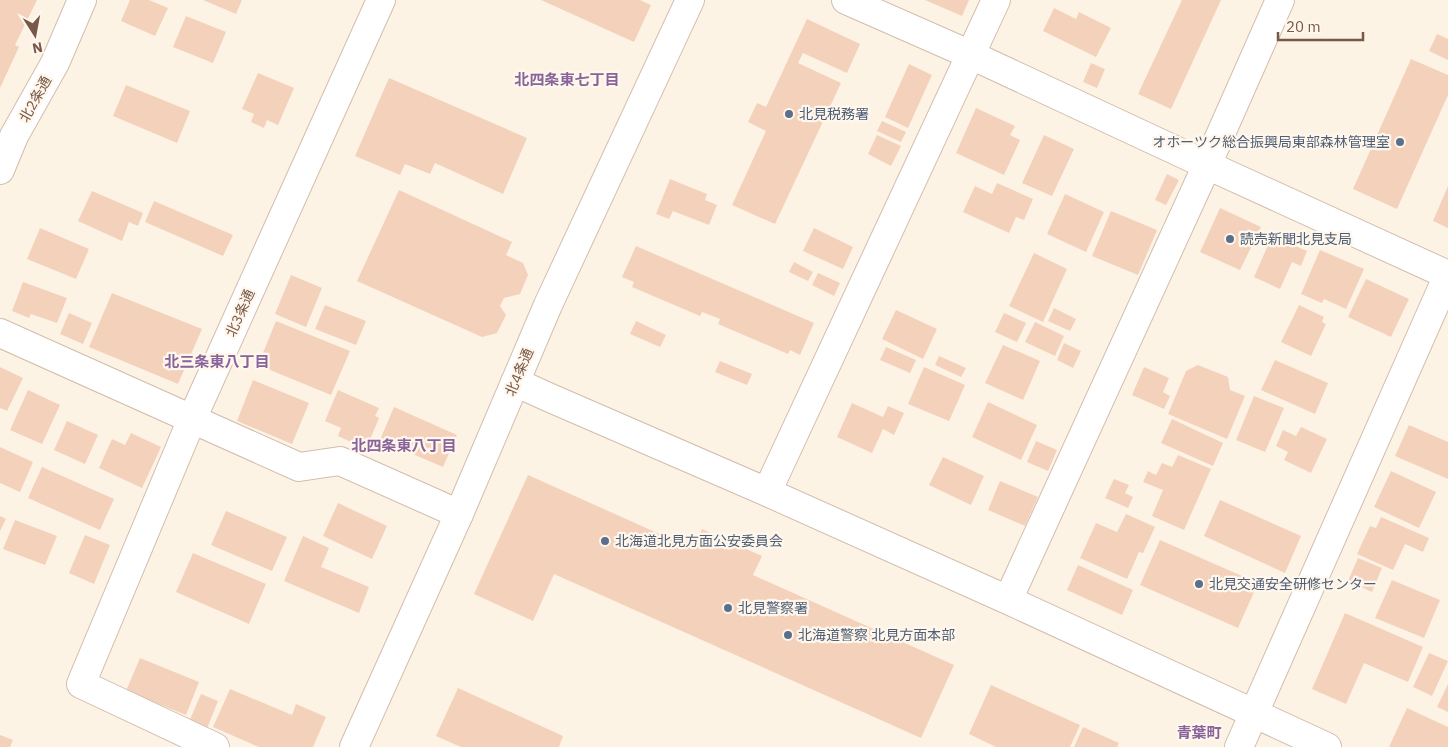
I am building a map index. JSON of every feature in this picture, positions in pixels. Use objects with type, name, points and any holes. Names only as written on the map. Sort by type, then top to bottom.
[{"type":"street","name":"北2条通","points":[[0,170],[14,136],[55,63],[82,0]]},
{"type":"street","name":"北3条通","points":[[215,747],[81,684],[192,419],[381,0]]},
{"type":"street","name":"北4条通","points":[[354,747],[458,514],[548,305],[690,0]]},
{"type":"street","points":[[846,0],[971,55],[1448,275],[1239,747]]},
{"type":"street","points":[[767,492],[996,0]]},
{"type":"street","points":[[1008,600],[1207,165],[1280,0]]},
{"type":"street","points":[[0,333],[299,467],[340,461],[458,514]]},
{"type":"street","points":[[515,382],[1008,600],[1327,747]]},
{"type":"building","points":[[0,0],[37,0],[15,45],[19,47],[0,88]]},
{"type":"building","points":[[130,0],[149,0],[168,8],[155,36],[121,21]]},
{"type":"building","points":[[203,0],[242,0],[236,14]]},
{"type":"building","points":[[541,0],[640,0],[651,5],[634,42]]},
{"type":"building","points":[[925,0],[969,0],[962,16]]},
{"type":"building","points":[[1182,0],[1221,0],[1171,109],[1138,94]]},
{"type":"building","points":[[1054,8],[1076,19],[1079,12],[1111,28],[1096,57],[1043,31]]},
{"type":"building","points":[[186,16],[226,32],[213,63],[173,47]]},
{"type":"building","name":"北見税務署","points":[[807,19],[860,44],[847,73],[803,53],[798,63],[841,83],[775,224],[732,205],[766,131],[748,122],[757,103],[766,107]]},
{"type":"building","points":[[1437,34],[1448,39],[1448,60],[1429,51]]},
{"type":"building","name":"オホーツク総合振興局東部森林管理室","points":[[1411,59],[1448,75],[1448,95],[1397,209],[1353,189]]},
{"type":"building","points":[[1091,63],[1105,69],[1097,88],[1083,82]]},
{"type":"building","points":[[909,64],[932,75],[908,128],[885,117]]},
{"type":"building","points":[[258,73],[294,88],[278,125],[267,120],[264,128],[251,122],[254,114],[242,109]]},
{"type":"building","points":[[389,78],[527,138],[503,194],[435,163],[430,174],[405,164],[400,175],[355,156]]},
{"type":"building","points":[[126,85],[190,111],[177,143],[113,116]]},
{"type":"building","points":[[976,108],[1015,126],[1010,135],[1020,140],[1004,175],[956,153]]},
{"type":"building","points":[[882,121],[906,132],[901,142],[877,131]]},
{"type":"building","points":[[877,135],[901,146],[891,166],[868,154]]},
{"type":"building","points":[[1044,135],[1074,149],[1052,196],[1022,183]]},
{"type":"building","points":[[1167,174],[1179,180],[1166,205],[1155,200]]},
{"type":"building","points":[[670,179],[707,194],[705,200],[717,205],[709,225],[673,211],[669,219],[656,214]]},
{"type":"building","points":[[997,183],[1033,199],[1024,220],[1016,217],[1009,233],[963,212],[975,186],[992,194]]},
{"type":"building","points":[[1448,186],[1448,228],[1433,221]]},
{"type":"building","points":[[399,190],[512,242],[506,255],[523,263],[528,275],[520,294],[504,298],[500,306],[506,315],[497,333],[482,337],[357,281]]},
{"type":"building","points":[[92,191],[143,213],[138,226],[129,222],[122,241],[78,221]]},
{"type":"building","points":[[1065,194],[1104,212],[1086,252],[1047,234]]},
{"type":"building","points":[[154,201],[233,235],[223,256],[145,222]]},
{"type":"building","name":"読売新聞北見支局","points":[[1220,208],[1261,227],[1240,270],[1200,252]]},
{"type":"building","points":[[1111,211],[1157,230],[1138,275],[1092,256]]},
{"type":"building","points":[[40,228],[89,249],[76,279],[27,259]]},
{"type":"building","points":[[814,228],[853,247],[843,269],[803,251]]},
{"type":"building","points":[[1272,236],[1307,251],[1301,266],[1292,262],[1280,289],[1254,277]]},
{"type":"building","points":[[636,246],[814,323],[800,355],[790,350],[788,354],[718,324],[720,319],[702,312],[700,316],[632,287],[634,282],[622,277]]},
{"type":"building","points":[[1320,250],[1364,269],[1346,309],[1324,299],[1322,303],[1301,294]]},
{"type":"building","points":[[1034,253],[1067,269],[1043,322],[1009,306]]},
{"type":"building","points":[[794,262],[813,272],[808,281],[789,272]]},
{"type":"building","points":[[818,273],[840,283],[834,296],[812,285]]},
{"type":"building","points":[[291,275],[322,288],[306,327],[275,314]]},
{"type":"building","points":[[1366,279],[1409,299],[1391,337],[1348,317]]},
{"type":"building","points":[[23,282],[67,298],[57,323],[31,314],[29,318],[12,311]]},
{"type":"building","points":[[112,293],[202,329],[178,384],[89,347]]},
{"type":"building","points":[[325,305],[366,321],[356,345],[315,329]]},
{"type":"building","points":[[1299,305],[1324,317],[1322,322],[1326,324],[1311,356],[1281,342]]},
{"type":"building","points":[[1054,308],[1076,319],[1070,331],[1048,321]]},
{"type":"building","points":[[896,310],[937,329],[923,359],[882,339]]},
{"type":"building","points":[[69,313],[92,323],[83,344],[60,334]]},
{"type":"building","points":[[1004,313],[1026,323],[1017,342],[995,332]]},
{"type":"building","points":[[276,321],[350,351],[331,395],[258,365]]},
{"type":"building","points":[[636,321],[666,335],[660,347],[630,334]]},
{"type":"building","points":[[1035,322],[1064,336],[1055,356],[1025,342]]},
{"type":"building","points":[[1064,343],[1081,351],[1073,368],[1057,360]]},
{"type":"building","points":[[1003,345],[1040,361],[1023,400],[985,383]]},
{"type":"building","points":[[886,347],[916,360],[910,373],[880,360]]},
{"type":"building","points":[[939,356],[966,368],[961,377],[935,365]]},
{"type":"building","points":[[1275,360],[1328,383],[1315,414],[1261,390]]},
{"type":"building","points":[[720,361],[752,374],[747,385],[715,372]]},
{"type":"building","points":[[1198,365],[1228,377],[1230,390],[1245,396],[1227,439],[1168,414],[1186,371]]},
{"type":"building","points":[[0,367],[23,378],[7,411],[0,408]]},
{"type":"building","points":[[924,367],[965,385],[949,421],[908,404]]},
{"type":"building","points":[[1144,367],[1169,378],[1163,392],[1170,396],[1164,409],[1132,395]]},
{"type":"building","points":[[253,380],[309,403],[292,444],[237,421]]},
{"type":"building","points":[[28,390],[60,405],[42,444],[10,430]]},
{"type":"building","points":[[338,390],[379,408],[375,416],[379,418],[366,449],[338,436],[341,428],[325,421]]},
{"type":"building","points":[[1254,396],[1284,408],[1265,452],[1236,440]]},
{"type":"building","points":[[988,402],[1037,425],[1021,460],[972,437]]},
{"type":"building","points":[[852,403],[883,417],[888,406],[904,413],[894,435],[883,429],[872,453],[837,437]]},
{"type":"building","points":[[394,407],[457,435],[443,467],[380,440]]},
{"type":"building","points":[[1172,419],[1223,443],[1213,466],[1161,443]]},
{"type":"building","points":[[67,421],[98,435],[85,464],[54,450]]},
{"type":"building","points":[[1409,425],[1448,442],[1448,479],[1395,456]]},
{"type":"building","points":[[1301,427],[1327,439],[1311,473],[1284,460],[1288,452],[1276,446],[1283,430],[1296,436]]},
{"type":"building","points":[[131,433],[161,447],[142,488],[99,468],[112,439],[125,445]]},
{"type":"building","points":[[1036,441],[1057,450],[1048,471],[1027,462]]},
{"type":"building","points":[[0,447],[33,462],[20,492],[0,483]]},
{"type":"building","points":[[1178,455],[1211,469],[1184,530],[1152,516],[1163,490],[1143,482],[1148,471],[1156,475],[1162,463],[1172,467]]},
{"type":"building","points":[[943,457],[984,476],[971,505],[929,485]]},
{"type":"building","points":[[42,467],[114,499],[100,530],[28,498]]},
{"type":"building","points":[[1391,471],[1436,492],[1419,528],[1374,507]]},
{"type":"building","name":"北見警察署","points":[[528,475],[693,549],[702,529],[762,556],[753,575],[954,665],[921,738],[554,574],[533,621],[474,594]]},
{"type":"building","points":[[1114,479],[1129,485],[1125,493],[1133,497],[1128,508],[1105,498]]},
{"type":"building","points":[[1000,481],[1038,497],[1025,526],[988,510]]},
{"type":"building","points":[[1220,500],[1301,536],[1285,573],[1204,536]]},
{"type":"building","points":[[338,503],[387,526],[372,559],[323,536]]},
{"type":"building","points":[[226,511],[287,537],[272,571],[211,545]]},
{"type":"building","points":[[1126,514],[1155,527],[1143,553],[1139,552],[1127,579],[1080,558],[1096,523],[1117,532]]},
{"type":"building","points":[[0,516],[6,519],[0,531]]},
{"type":"building","points":[[1381,517],[1429,538],[1423,552],[1405,544],[1393,570],[1357,554],[1370,526],[1376,528]]},
{"type":"building","points":[[15,520],[57,536],[45,565],[3,549]]},
{"type":"building","points":[[85,535],[110,545],[94,584],[69,573]]},
{"type":"building","points":[[303,536],[329,548],[321,567],[369,587],[359,613],[284,581]]},
{"type":"building","name":"北見交通安全研修センター","points":[[1160,540],[1258,583],[1238,628],[1140,585]]},
{"type":"building","points":[[193,553],[266,584],[249,624],[176,592]]},
{"type":"building","points":[[1358,558],[1382,568],[1372,592],[1348,581]]},
{"type":"building","points":[[1078,565],[1133,590],[1122,615],[1067,590]]},
{"type":"building","points":[[1392,580],[1440,600],[1424,638],[1375,618]]},
{"type":"building","points":[[1345,613],[1423,647],[1408,682],[1364,663],[1346,704],[1312,689]]},
{"type":"building","points":[[1429,653],[1448,661],[1432,696],[1413,687]]},
{"type":"building","points":[[140,658],[199,682],[186,715],[126,691]]},
{"type":"building","points":[[1448,684],[1448,712],[1437,707]]},
{"type":"building","points":[[991,685],[1080,725],[1070,747],[996,747],[969,734]]},
{"type":"building","points":[[458,688],[563,736],[559,747],[461,747],[436,736]]},
{"type":"building","points":[[230,689],[292,715],[296,704],[326,717],[313,747],[259,747],[213,727]]},
{"type":"building","points":[[201,694],[218,701],[206,731],[188,724]]},
{"type":"building","points":[[1407,708],[1448,727],[1448,747],[1389,747]]},
{"type":"building","points":[[1083,727],[1119,743],[1117,747],[1074,747]]},
{"type":"building","points":[[0,735],[13,740],[10,747],[0,747]]},
{"type":"place","name":"北見税務署","points":[[789,114]]},
{"type":"place","name":"オホーツク総合振興局東部森林管理室","points":[[1400,142]]},
{"type":"place","name":"読売新聞北見支局","points":[[1230,239]]},
{"type":"place","name":"北海道北見方面公安委員会","points":[[605,541]]},
{"type":"place","name":"北見交通安全研修センター","points":[[1199,584]]},
{"type":"place","name":"北見警察署","points":[[728,608]]},
{"type":"place","name":"北海道警察 北見方面本部","points":[[788,635]]},
{"type":"district","name":"北四条東七丁目","points":[[567,79]]},
{"type":"district","name":"北三条東八丁目","points":[[217,361]]},
{"type":"district","name":"北四条東八丁目","points":[[404,445]]},
{"type":"district","name":"青葉町","points":[[1199,732]]}]
